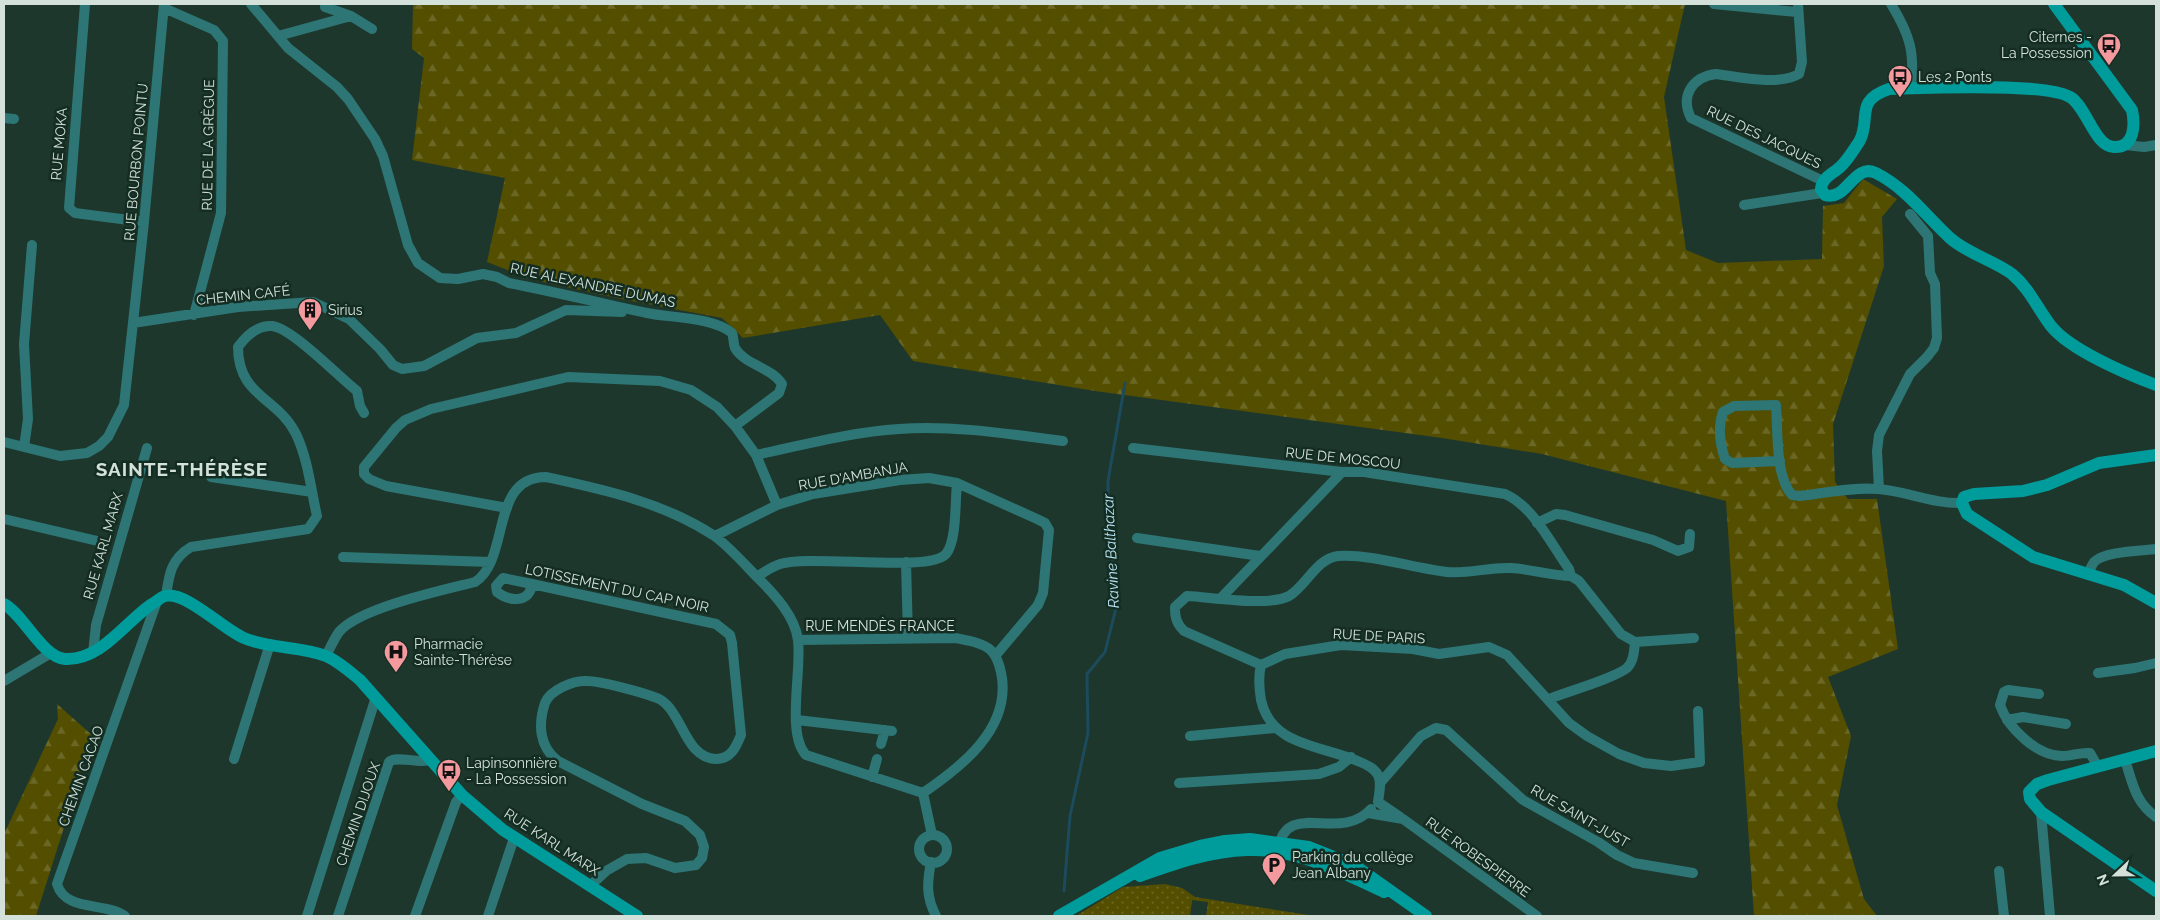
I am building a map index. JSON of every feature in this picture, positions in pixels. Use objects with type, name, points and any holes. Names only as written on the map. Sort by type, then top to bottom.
[{"type":"street","name":"RUE MOKA","points":[[85,4],[69,208],[75,213],[144,222]]},
{"type":"street","name":"RUE ALEXANDRE DUMAS","points":[[251,4],[299,59],[337,87],[348,99],[375,139],[383,156],[408,245],[418,263],[440,278],[458,279],[483,274],[497,277],[509,283],[727,328],[732,333],[733,343],[741,354],[777,377],[782,384],[779,394],[735,426]]},
{"type":"street","name":"RUE DES JACQUES","points":[[1714,4],[1798,8],[1802,62],[1799,74],[1787,79],[1776,80],[1716,74],[1700,77],[1693,84],[1687,98],[1687,106],[1691,118],[1823,187]]},
{"type":"street","points":[[1891,4],[1908,36],[1914,63],[1911,88]]},
{"type":"street","points":[[2054,4],[2132,110],[2134,121],[2132,136],[2125,145]]},
{"type":"street","name":"RUE BOURBON POINTU","points":[[134,323],[164,6]]},
{"type":"street","name":"RUE DE LA GRÈGUE","points":[[164,6],[214,30],[224,41],[221,213],[194,315]]},
{"type":"street","points":[[325,7],[351,16],[372,29]]},
{"type":"street","points":[[278,36],[351,16]]},
{"type":"street","points":[[1744,206],[1823,187],[1842,166],[1860,139],[1864,111],[1869,102],[1878,93],[1889,89],[2030,88],[2055,91],[2071,97],[2083,110],[2099,138],[2105,144],[2114,147],[2156,145]]},
{"type":"street","points":[[1823,187],[1828,197],[1835,196],[1842,192],[1854,177],[1867,172],[1874,172],[1900,190],[1959,245],[2014,275],[2052,327],[2065,340],[2156,386]]},
{"type":"street","points":[[1879,489],[1877,451],[1879,435],[1910,374],[1934,348],[1938,338],[1935,284],[1930,273],[1928,236],[1910,214]]},
{"type":"street","points":[[24,447],[28,420],[24,344],[32,246]]},
{"type":"street","name":"CHEMIN CAFÉ","points":[[134,323],[238,307],[313,302],[349,319],[380,349],[393,365],[402,369],[424,366],[477,338],[516,333],[566,310],[649,313]]},
{"type":"street","points":[[4,442],[60,456],[87,453],[99,446],[108,437],[124,405],[134,323]]},
{"type":"street","points":[[4,604],[51,653],[63,659],[78,658],[93,653],[138,614],[161,599],[171,569],[179,554],[191,547],[308,529],[317,516],[295,433],[282,416],[246,381],[240,371],[238,347],[245,337],[262,327],[272,326],[288,332],[357,391],[360,406],[364,412]]},
{"type":"street","points":[[508,508],[386,486],[369,479],[364,474],[364,467],[396,428],[405,420],[418,414],[568,377],[660,381],[691,390],[717,407],[735,426],[756,455],[777,505]]},
{"type":"street","points":[[1780,461],[1732,463],[1724,459],[1721,447],[1720,420],[1724,412],[1734,406],[1776,405],[1782,476],[1785,488],[1792,495],[1800,496],[1855,488],[1879,489],[1939,502],[1962,503]]},
{"type":"street","points":[[756,455],[840,437],[899,429],[963,429],[1063,441]]},
{"type":"street","name":"RUE KARL MARX","points":[[93,653],[96,625],[147,448]]},
{"type":"street","name":"RUE DE MOSCOU","points":[[1133,448],[1342,472],[1364,472],[1499,492],[1512,497],[1537,523],[1571,576]]},
{"type":"street","points":[[2156,454],[2099,463],[2047,485],[2023,491],[1968,495],[1964,497],[1962,503],[1966,514],[2033,557],[2124,585],[2156,603]]},
{"type":"street","points":[[1220,599],[1342,472]]},
{"type":"street","points":[[211,476],[312,492]]},
{"type":"street","points":[[326,656],[339,633],[347,625],[405,599],[474,582],[481,578],[490,562],[508,508],[519,485],[536,477],[546,477],[634,497],[664,508],[715,536],[757,577],[784,607],[798,640],[798,741],[806,755],[923,793]]},
{"type":"street","name":"RUE D'AMBANJA","points":[[715,536],[777,505],[813,494],[900,480],[929,478],[957,483],[1037,518],[1045,523],[1049,530],[1046,581],[1041,599],[996,655]]},
{"type":"street","points":[[757,577],[769,568],[793,562],[906,562],[936,559],[946,555],[953,534],[957,483]]},
{"type":"street","points":[[1537,523],[1556,514],[1565,515],[1653,540],[1678,551],[1689,547],[1690,534]]},
{"type":"street","points":[[4,519],[106,542]]},
{"type":"street","points":[[1137,538],[1260,556]]},
{"type":"street","points":[[2088,573],[2094,562],[2103,558],[2116,554],[2156,549]]},
{"type":"street","points":[[343,557],[490,562]]},
{"type":"street","points":[[1278,847],[1284,832],[1296,824],[1341,825],[1361,819],[1378,802],[1380,782],[1374,770],[1351,758],[1290,738],[1275,728],[1262,705],[1259,683],[1261,665],[1190,634],[1178,625],[1175,607],[1180,600],[1188,596],[1271,600],[1289,596],[1329,558],[1336,557],[1370,558],[1449,572],[1513,568],[1571,576],[1579,580],[1621,634],[1635,642],[1694,638]]},
{"type":"street","points":[[906,562],[908,638]]},
{"type":"street","name":"LOTISSEMENT DU CAP NOIR","points":[[532,584],[531,591],[527,597],[520,600],[501,596],[497,592],[496,586],[499,580],[503,578],[532,584],[716,624],[730,636],[732,643],[741,735],[736,748],[728,756],[720,759],[712,759],[703,755],[694,747],[686,738],[667,705],[656,697],[587,681],[559,689],[547,700],[542,712],[541,731],[544,746],[550,755],[558,761],[642,804],[685,821],[700,836],[704,848],[702,858],[696,865],[676,868],[646,858],[627,859],[606,871],[591,885]]},
{"type":"street","name":"RUE KARL MARX","points":[[161,599],[176,597],[194,605],[227,629],[245,639],[326,656],[344,667],[376,697],[462,795],[514,838],[638,916]]},
{"type":"street","name":"CHEMIN CACAO","points":[[125,916],[118,912],[67,900],[60,894],[57,884],[161,599]]},
{"type":"street","name":"RUE MENDÈS FRANCE","points":[[798,640],[955,638],[976,642],[990,648],[996,655]]},
{"type":"street","points":[[1549,699],[1617,674],[1628,668],[1633,659],[1635,642]]},
{"type":"street","points":[[234,759],[270,644]]},
{"type":"street","name":"RUE DE PARIS","points":[[1261,665],[1285,654],[1341,645],[1413,649],[1439,654],[1489,647],[1508,655],[1569,723],[1587,736],[1619,754],[1658,766],[1686,765],[1700,762],[1698,711]]},
{"type":"street","points":[[4,681],[51,653]]},
{"type":"street","points":[[923,793],[964,762],[985,739],[999,713],[1003,690],[996,655]]},
{"type":"street","points":[[2098,673],[2156,663]]},
{"type":"street","points":[[2039,694],[2008,690],[2004,692],[2000,705],[2007,720],[2022,737],[2041,750],[2059,756],[2090,753],[2098,768]]},
{"type":"street","points":[[307,916],[376,697]]},
{"type":"street","points":[[2007,720],[2023,717],[2066,724]]},
{"type":"street","points":[[797,720],[888,731],[881,744]]},
{"type":"street","points":[[1190,736],[1275,728]]},
{"type":"street","name":"RUE SAINT-JUST","points":[[1380,782],[1421,736],[1436,728],[1446,730],[1523,800],[1598,842],[1617,855],[1634,863],[1693,873]]},
{"type":"street","points":[[2156,751],[2048,780],[2032,788],[2029,792],[2030,799],[2042,812],[2156,891]]},
{"type":"street","name":"CHEMIN DIJOUX","points":[[338,916],[389,762],[396,758],[420,762],[431,760]]},
{"type":"street","points":[[1179,783],[1319,774],[1339,767],[1351,758]]},
{"type":"street","points":[[872,777],[877,759]]},
{"type":"street","points":[[2124,760],[2137,798],[2156,817]]},
{"type":"street","points":[[923,793],[932,835]]},
{"type":"street","points":[[415,916],[456,802],[462,795]]},
{"type":"street","name":"RUE ROBESPIERRE","points":[[1378,802],[1537,916]]},
{"type":"street","points":[[2042,812],[2050,916]]},
{"type":"street","name":"RUE ROBESPIERRE","points":[[1368,813],[1403,819]]},
{"type":"street","points":[[932,835],[939,836],[944,840],[947,852],[944,858],[938,862],[931,862],[922,856],[920,851],[922,840],[932,835]]},
{"type":"street","points":[[488,916],[514,838]]},
{"type":"street","points":[[1059,916],[1114,885],[1189,860],[1225,852],[1278,847],[1338,870],[1406,902],[1426,916]]},
{"type":"street","points":[[931,862],[927,889],[928,900],[936,916]]},
{"type":"street","points":[[1999,871],[2004,916]]},
{"type":"green space","points":[[413,4],[1685,4],[1664,97],[1686,250],[1718,263],[1822,259],[1823,206],[1844,203],[1863,179],[1897,199],[1882,217],[1884,266],[1833,424],[1835,482],[1848,499],[1877,499],[1898,649],[1828,677],[1851,736],[1837,805],[1864,899],[1877,916],[1754,916],[1726,501],[1542,454],[1442,438],[1095,391],[913,361],[880,315],[743,338],[722,318],[530,279],[487,262],[505,178],[412,160],[424,58],[412,49]]},
{"type":"green space","points":[[57,704],[93,736],[36,916],[4,916],[4,834],[58,719]]},
{"type":"green space","points":[[1165,884],[1182,888],[1195,897],[1315,916],[1206,916],[1208,902],[1192,900],[1190,916],[1076,916],[1123,887]]},
{"type":"waterway","name":"Ravine Balthazar","points":[[1064,891],[1070,816],[1088,733],[1087,674],[1105,652],[1116,608],[1114,570],[1108,526],[1108,481],[1125,383]]},
{"type":"place","name":"Citernes - La Possession","points":[[2109,66]]},
{"type":"place","name":"Les 2 Ponts","points":[[1900,98]]},
{"type":"place","name":"Sirius","points":[[310,331]]},
{"type":"place","name":"Pharmacie Sainte-Thérèse","points":[[396,673]]},
{"type":"place","name":"Lapinsonnière - La Possession","points":[[449,792]]},
{"type":"place","name":"Parking du collège Jean Albany","points":[[1274,886]]},
{"type":"district","name":"SAINTE-THÉRÈSE","points":[[182,469]]}]
